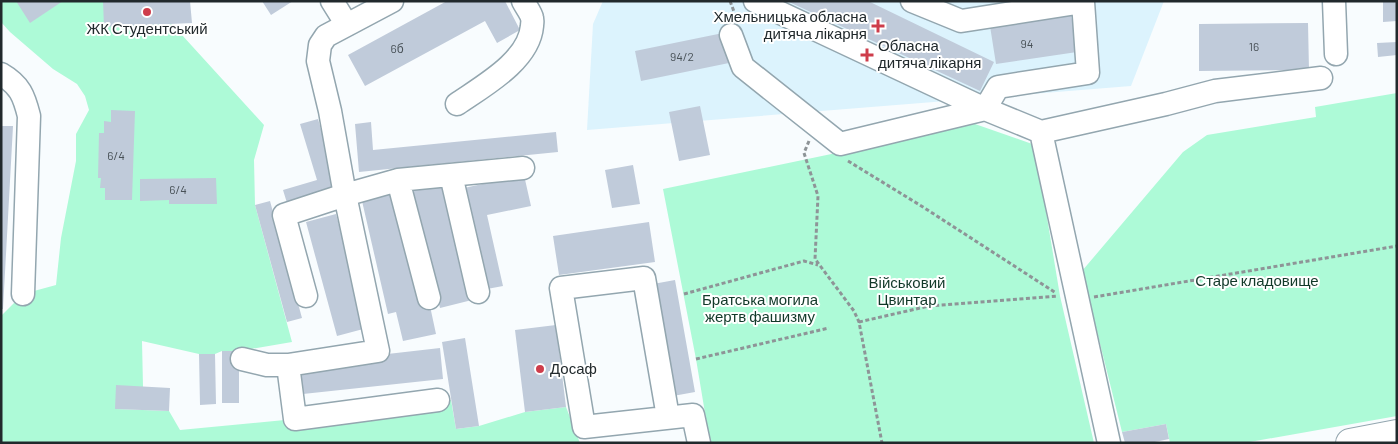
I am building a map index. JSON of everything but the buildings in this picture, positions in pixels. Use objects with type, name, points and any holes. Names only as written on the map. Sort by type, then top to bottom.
[{"type":"main road","points":[[1350,443],[1397,434]]},
{"type":"street","points":[[332,1],[347,25]]},
{"type":"street","points":[[242,359],[267,365],[288,365],[378,351],[330,111],[318,61],[320,45],[326,36],[392,1]]},
{"type":"street","points":[[457,104],[516,60],[527,45],[532,33],[533,19],[523,1]]},
{"type":"street","points":[[756,1],[985,109],[1041,132],[1215,91],[1321,78]]},
{"type":"street","points":[[735,30],[744,67],[840,144],[985,109],[998,87],[1088,74],[1083,2],[961,21],[912,1]]},
{"type":"street","points":[[1334,1],[1336,54]]},
{"type":"street","points":[[1,74],[16,84],[25,98],[29,116],[22,294]]},
{"type":"street","points":[[1041,132],[1109,443]]},
{"type":"street","points":[[306,296],[284,215],[346,194],[398,180],[523,168]]},
{"type":"street","points":[[451,175],[478,292]]},
{"type":"street","points":[[398,180],[429,298]]},
{"type":"street","points":[[668,417],[644,278],[561,288],[584,426],[693,415],[699,443]]},
{"type":"street","points":[[288,365],[295,418],[438,400]]},
{"type":"path","points":[[730,1],[735,30]]},
{"type":"path","points":[[811,136],[804,153],[818,196],[815,258],[854,311],[859,322],[882,443]]},
{"type":"path","points":[[842,157],[1060,296],[929,306],[859,322]]},
{"type":"path","points":[[1077,299],[1397,246]]},
{"type":"path","points":[[684,294],[804,261],[820,265]]},
{"type":"path","points":[[696,359],[829,328]]},
{"type":"shaded area","name":"Обласна дитяча лікарня","points":[[603,1],[1164,1],[1131,86],[587,130],[593,24]]},
{"type":"green space","points":[[1,1],[151,1],[264,125],[254,160],[255,205],[292,342],[239,351],[199,354],[142,341],[143,387],[116,409],[169,411],[180,430],[295,419],[438,400],[451,400],[456,429],[479,426],[525,412],[566,407],[580,443],[1,443],[1,316],[23,294],[56,285],[61,238],[76,161],[76,134],[89,110],[85,96],[77,84],[53,69],[1,22]]},
{"type":"green space","name":"Старе кладовище","points":[[1397,93],[1397,416],[1244,443],[1170,443],[1166,424],[1122,432],[1082,271],[1183,152],[1207,135],[1316,117],[1315,107]]},
{"type":"green space","name":"Військовий Цвинтар","points":[[975,124],[1035,145],[1060,296],[1094,443],[710,443],[696,359],[663,189]]},
{"type":"place","name":"ЖК Студентський","points":[[147,12]]},
{"type":"place","name":"Хмельницька обласна дитяча лікарня","points":[[878,26]]},
{"type":"place","name":"Обласна дитяча лікарня","points":[[867,55]]},
{"type":"place","name":"Досаф","points":[[540,369]]},
{"type":"park label","name":"Братська могила жертв фашизму","points":[[760,308]]}]
